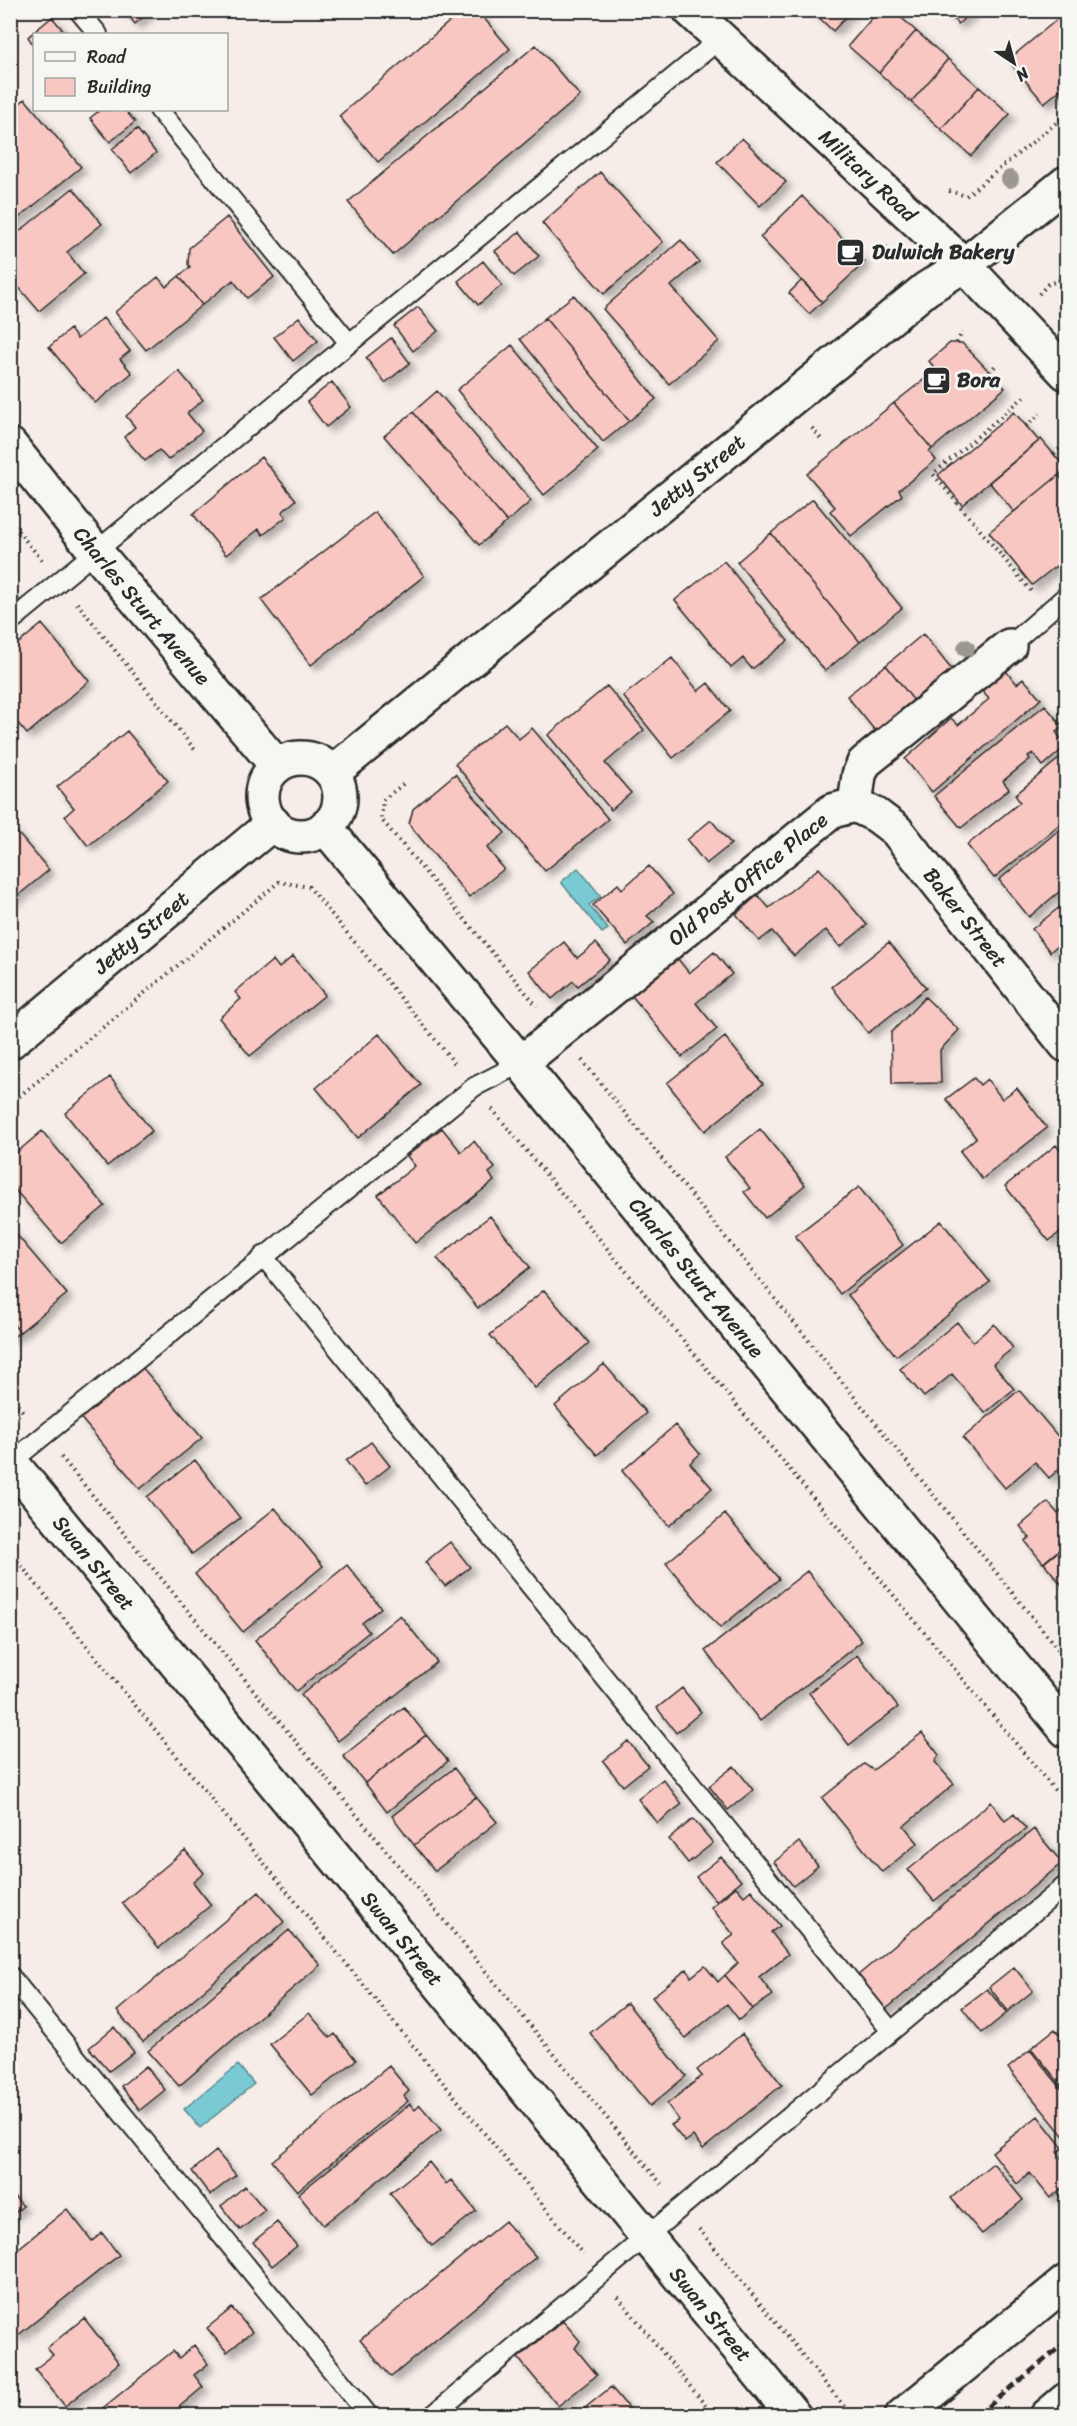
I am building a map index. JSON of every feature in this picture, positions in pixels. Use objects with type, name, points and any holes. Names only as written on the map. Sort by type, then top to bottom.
[{"type":"street","name":"Military Road","points":[[690,10],[964,265],[1066,373]]},
{"type":"street","name":"Jetty Street","points":[[332,773],[926,289],[964,265],[1066,183]]},
{"type":"street","name":"Charles Sturt Avenue","points":[[10,446],[96,552],[277,766]]},
{"type":"street","name":"Old Post Office Place","points":[[521,1063],[832,811],[855,805],[859,775],[864,763],[1009,646]]},
{"type":"street","points":[[312,759],[332,773],[338,784],[340,796],[333,819],[325,827],[303,836],[282,831],[265,813],[262,800],[263,787],[268,775],[277,766],[288,760],[312,759]]},
{"type":"street","name":"Baker Street","points":[[855,805],[876,815],[896,830],[1066,1045]]},
{"type":"street","name":"Jetty Street","points":[[10,1042],[273,823]]},
{"type":"street","name":"Charles Sturt Avenue","points":[[325,827],[521,1063],[1066,1730]]},
{"type":"street","name":"Swan Street","points":[[11,1462],[794,2415]]},
{"type":"street","points":[[902,2415],[1066,2282]]},
{"type":"street","points":[[1047,2415],[1066,2400]]},
{"type":"lane","points":[[78,10],[97,33]]},
{"type":"lane","points":[[10,622],[720,39]]},
{"type":"lane","points":[[160,111],[349,344]]},
{"type":"lane","name":"Old Post Office Place","points":[[1009,646],[1066,596]]},
{"type":"lane","points":[[11,1462],[474,1087],[521,1063]]},
{"type":"lane","points":[[263,1256],[891,2031]]},
{"type":"lane","points":[[432,2415],[1066,1885]]},
{"type":"lane","points":[[10,1976],[369,2415]]},
{"type":"path","points":[[949,191],[966,196],[1066,115]]},
{"type":"path","points":[[878,256],[888,246]]},
{"type":"path","points":[[1039,294],[1048,284],[1061,280],[1066,286]]},
{"type":"path","points":[[957,343],[962,332]]},
{"type":"path","points":[[990,372],[995,366]]},
{"type":"path","points":[[1024,397],[933,474],[1030,591],[1039,584]]},
{"type":"path","points":[[1026,426],[1041,414]]},
{"type":"path","points":[[1054,454],[1066,443]]},
{"type":"path","points":[[10,522],[195,750]]},
{"type":"path","points":[[403,783],[383,800],[381,819],[560,1032],[1066,1659]]},
{"type":"path","points":[[10,1104],[279,882],[309,887],[1066,1804]]},
{"type":"path","points":[[10,1396],[852,2415]]},
{"type":"path","points":[[10,1552],[714,2415]]},
{"type":"water","points":[[578,868],[601,896],[589,905],[608,929],[602,933],[561,882]]},
{"type":"water","points":[[238,2065],[254,2084],[200,2128],[184,2109]]},
{"type":"building","points":[[124,10],[151,10],[135,24]]},
{"type":"building","points":[[463,10],[477,10],[510,49],[378,162],[339,116]]},
{"type":"building","points":[[811,10],[852,10],[833,31]]},
{"type":"building","points":[[879,10],[893,10],[916,31],[879,73],[848,46]]},
{"type":"building","points":[[946,10],[974,10],[958,24]]},
{"type":"building","points":[[1066,12],[1066,85],[1044,103],[1008,60]]},
{"type":"building","points":[[52,17],[65,33],[33,33],[33,44],[28,37]]},
{"type":"building","points":[[916,31],[948,59],[911,102],[879,73]]},
{"type":"building","points":[[536,45],[580,96],[393,255],[348,202]]},
{"type":"building","points":[[948,59],[979,87],[941,129],[911,102]]},
{"type":"building","points":[[979,87],[1010,114],[971,156],[941,129]]},
{"type":"building","points":[[25,99],[81,167],[10,225],[10,111]]},
{"type":"building","points":[[99,111],[126,111],[135,122],[110,142],[90,118]]},
{"type":"building","points":[[137,129],[156,153],[131,173],[112,149]]},
{"type":"building","points":[[742,138],[786,182],[760,206],[717,162]]},
{"type":"building","points":[[600,172],[663,242],[604,294],[542,223]]},
{"type":"building","points":[[73,188],[102,224],[67,252],[84,274],[39,311],[10,277],[10,239]]},
{"type":"building","points":[[802,196],[865,262],[822,302],[760,237]]},
{"type":"building","points":[[227,217],[274,277],[247,298],[233,280],[202,305],[179,276],[190,267],[188,264],[189,248]]},
{"type":"building","points":[[520,232],[539,256],[514,276],[495,251]]},
{"type":"building","points":[[681,240],[699,262],[671,286],[719,341],[669,384],[603,309]]},
{"type":"building","points":[[483,261],[502,285],[478,305],[458,281]]},
{"type":"building","points":[[179,276],[202,305],[146,350],[115,312],[158,277],[166,287]]},
{"type":"building","points":[[802,280],[822,302],[809,314],[789,293]]},
{"type":"building","points":[[574,295],[656,399],[629,421],[545,318]]},
{"type":"building","points":[[418,307],[438,331],[413,351],[394,326]]},
{"type":"building","points":[[299,317],[318,341],[293,361],[274,337]]},
{"type":"building","points":[[103,318],[130,351],[120,359],[132,373],[95,403],[49,347],[70,329],[77,339]]},
{"type":"building","points":[[545,318],[629,421],[603,442],[520,339]]},
{"type":"building","points":[[391,338],[410,363],[385,383],[366,358]]},
{"type":"building","points":[[950,343],[962,343],[1005,388],[932,449],[894,403],[936,370],[929,361]]},
{"type":"building","points":[[512,345],[598,450],[544,495],[457,390]]},
{"type":"building","points":[[179,371],[203,400],[187,413],[202,431],[168,460],[159,450],[145,461],[124,437],[135,427],[126,416]]},
{"type":"building","points":[[332,382],[351,407],[326,427],[307,402]]},
{"type":"building","points":[[437,391],[531,501],[507,522],[413,412]]},
{"type":"building","points":[[894,403],[932,449],[929,452],[936,460],[899,490],[902,495],[851,536],[830,511],[835,507],[807,474]]},
{"type":"building","points":[[413,412],[507,522],[479,545],[384,436]]},
{"type":"building","points":[[1014,412],[1039,441],[962,505],[938,475]]},
{"type":"building","points":[[1041,439],[1066,469],[1014,512],[989,482]]},
{"type":"building","points":[[261,457],[296,500],[282,512],[286,517],[263,535],[259,529],[226,555],[193,514]]},
{"type":"building","points":[[1059,475],[1066,485],[1066,558],[1032,585],[989,532]]},
{"type":"building","points":[[813,499],[902,608],[860,642],[771,533]]},
{"type":"building","points":[[375,512],[424,576],[311,665],[261,600]]},
{"type":"building","points":[[771,533],[860,642],[825,671],[737,562]]},
{"type":"building","points":[[724,561],[788,641],[752,669],[743,658],[731,668],[675,600]]},
{"type":"building","points":[[10,591],[19,600],[10,607]]},
{"type":"building","points":[[42,624],[89,681],[27,734],[10,714],[10,650]]},
{"type":"building","points":[[923,634],[952,670],[914,701],[886,665]]},
{"type":"building","points":[[672,658],[698,691],[708,683],[730,711],[673,758],[623,696]]},
{"type":"building","points":[[886,665],[914,701],[876,732],[847,696]]},
{"type":"building","points":[[1005,670],[1017,684],[1023,678],[1041,699],[932,792],[905,759],[951,718],[958,725],[989,699],[981,690]]},
{"type":"building","points":[[607,686],[644,730],[605,763],[631,793],[611,810],[548,735]]},
{"type":"building","points":[[1045,705],[1063,727],[1056,732],[1066,746],[1043,766],[1033,753],[1028,756],[1030,759],[1003,781],[1009,789],[961,828],[934,796]]},
{"type":"building","points":[[505,723],[519,739],[532,728],[608,819],[545,871],[455,764]]},
{"type":"building","points":[[127,731],[168,781],[88,846],[65,816],[74,808],[57,787]]},
{"type":"building","points":[[1066,753],[1066,819],[994,878],[967,845],[1020,802],[1015,795]]},
{"type":"building","points":[[455,774],[505,833],[487,848],[504,869],[469,897],[409,824],[413,809]]},
{"type":"building","points":[[711,820],[731,844],[706,864],[687,840]]},
{"type":"building","points":[[10,824],[49,870],[10,902]]},
{"type":"building","points":[[1066,824],[1066,886],[1029,917],[999,880]]},
{"type":"building","points":[[649,866],[673,894],[647,916],[654,922],[627,945],[593,905],[618,884],[622,889]]},
{"type":"building","points":[[819,868],[867,925],[840,947],[826,930],[794,956],[772,931],[759,941],[736,914],[758,895],[769,908]]},
{"type":"building","points":[[1066,902],[1066,938],[1050,952],[1032,929]]},
{"type":"building","points":[[564,942],[577,958],[596,943],[610,960],[578,986],[573,981],[552,999],[529,971]]},
{"type":"building","points":[[889,942],[926,988],[868,1033],[832,987]]},
{"type":"building","points":[[714,952],[732,974],[696,1003],[717,1029],[682,1057],[628,991],[674,954],[689,973]]},
{"type":"building","points":[[293,956],[325,995],[250,1056],[219,1018],[241,999],[235,992],[273,960],[279,968]]},
{"type":"building","points":[[925,997],[959,1030],[940,1050],[941,1083],[892,1084],[891,1033]]},
{"type":"building","points":[[379,1034],[421,1085],[358,1138],[316,1088]]},
{"type":"building","points":[[725,1037],[763,1084],[705,1131],[667,1083]]},
{"type":"building","points":[[110,1077],[152,1131],[107,1166],[65,1113]]},
{"type":"building","points":[[974,1078],[980,1085],[987,1079],[1002,1099],[1017,1088],[1047,1128],[982,1179],[960,1151],[976,1138],[946,1099]]},
{"type":"building","points":[[442,1128],[461,1152],[474,1141],[495,1168],[489,1173],[494,1181],[415,1243],[378,1195],[415,1166],[407,1156]]},
{"type":"building","points":[[760,1129],[805,1185],[765,1218],[744,1192],[750,1188],[725,1157]]},
{"type":"building","points":[[42,1131],[105,1206],[61,1243],[10,1184],[10,1158]]},
{"type":"building","points":[[1056,1145],[1066,1158],[1066,1227],[1049,1241],[1005,1186]]},
{"type":"building","points":[[859,1187],[903,1245],[840,1294],[795,1236]]},
{"type":"building","points":[[490,1216],[530,1267],[478,1308],[437,1258]]},
{"type":"building","points":[[941,1221],[990,1282],[896,1356],[848,1295]]},
{"type":"building","points":[[10,1227],[67,1294],[20,1332],[10,1321]]},
{"type":"building","points":[[544,1290],[589,1343],[535,1388],[490,1335]]},
{"type":"building","points":[[10,1321],[20,1332],[10,1339]]},
{"type":"building","points":[[957,1322],[973,1342],[994,1324],[1013,1348],[993,1364],[1014,1389],[985,1413],[952,1374],[924,1397],[900,1369]]},
{"type":"building","points":[[604,1364],[646,1413],[597,1455],[555,1406]]},
{"type":"building","points":[[141,1366],[202,1438],[140,1489],[80,1417]]},
{"type":"building","points":[[1019,1390],[1066,1446],[1066,1463],[1049,1478],[1035,1462],[1005,1488],[963,1438]]},
{"type":"building","points":[[675,1425],[700,1454],[690,1463],[712,1488],[669,1526],[622,1471]]},
{"type":"building","points":[[371,1442],[390,1466],[365,1486],[346,1461]]},
{"type":"building","points":[[195,1460],[240,1518],[192,1554],[147,1497]]},
{"type":"building","points":[[1048,1502],[1058,1514],[1066,1507],[1066,1544],[1043,1563],[1025,1541],[1030,1538],[1020,1526]]},
{"type":"building","points":[[275,1508],[323,1566],[243,1632],[195,1574]]},
{"type":"building","points":[[725,1514],[779,1579],[720,1628],[666,1563]]},
{"type":"building","points":[[450,1542],[470,1567],[445,1586],[425,1562]]},
{"type":"building","points":[[1066,1545],[1066,1583],[1062,1585],[1044,1563]]},
{"type":"building","points":[[347,1565],[381,1608],[362,1623],[369,1632],[296,1691],[255,1640]]},
{"type":"building","points":[[807,1571],[862,1641],[760,1721],[705,1651]]},
{"type":"building","points":[[400,1615],[437,1662],[338,1741],[301,1695]]},
{"type":"building","points":[[857,1655],[898,1707],[849,1745],[809,1693]]},
{"type":"building","points":[[682,1688],[701,1712],[676,1733],[657,1708]]},
{"type":"building","points":[[404,1707],[426,1735],[365,1783],[343,1756]]},
{"type":"building","points":[[922,1733],[939,1755],[935,1762],[954,1784],[904,1826],[918,1843],[882,1872],[822,1798],[864,1764],[873,1770]]},
{"type":"building","points":[[426,1735],[448,1761],[387,1812],[365,1783]]},
{"type":"building","points":[[628,1741],[648,1766],[623,1786],[603,1761]]},
{"type":"building","points":[[734,1766],[753,1790],[728,1810],[709,1786]]},
{"type":"building","points":[[454,1768],[476,1797],[414,1845],[392,1816]]},
{"type":"building","points":[[663,1779],[682,1804],[657,1823],[638,1799]]},
{"type":"building","points":[[476,1797],[497,1822],[435,1871],[414,1845]]},
{"type":"building","points":[[991,1802],[1005,1821],[1014,1814],[1026,1829],[934,1901],[908,1870]]},
{"type":"building","points":[[693,1819],[713,1843],[688,1863],[669,1839]]},
{"type":"building","points":[[1034,1829],[1062,1863],[885,2010],[857,1976]]},
{"type":"building","points":[[799,1842],[818,1866],[793,1886],[774,1862]]},
{"type":"building","points":[[185,1850],[204,1873],[193,1882],[211,1905],[159,1948],[122,1903]]},
{"type":"building","points":[[721,1857],[741,1881],[716,1901],[696,1877]]},
{"type":"building","points":[[736,1887],[744,1896],[751,1890],[780,1926],[771,1932],[788,1954],[759,1977],[773,1995],[752,2009],[725,1975],[738,1963],[723,1943],[734,1935],[711,1907]]},
{"type":"building","points":[[259,1892],[284,1922],[143,2042],[117,2011]]},
{"type":"building","points":[[289,1930],[320,1965],[179,2086],[148,2051]]},
{"type":"building","points":[[705,1966],[718,1982],[725,1975],[752,2009],[739,2020],[727,2004],[685,2038],[652,1997],[687,1969],[691,1977]]},
{"type":"building","points":[[1014,1967],[1033,1991],[1008,2011],[989,1987]]},
{"type":"building","points":[[987,1989],[1007,2013],[982,2033],[962,2008]]},
{"type":"building","points":[[627,2003],[686,2076],[650,2106],[590,2033]]},
{"type":"building","points":[[309,2013],[330,2038],[335,2034],[356,2060],[312,2095],[270,2044]]},
{"type":"building","points":[[114,2027],[134,2052],[109,2071],[89,2048]]},
{"type":"building","points":[[1055,2029],[1066,2043],[1066,2091],[1031,2048]]},
{"type":"building","points":[[742,2034],[782,2085],[703,2149],[693,2136],[685,2142],[671,2125],[679,2120],[667,2104],[702,2076],[697,2070]]},
{"type":"building","points":[[1030,2050],[1066,2094],[1066,2139],[1008,2068]]},
{"type":"building","points":[[146,2066],[165,2090],[140,2110],[121,2086]]},
{"type":"building","points":[[389,2066],[409,2091],[404,2096],[408,2101],[297,2191],[272,2161]]},
{"type":"building","points":[[410,2104],[415,2110],[420,2105],[441,2130],[323,2225],[298,2194]]},
{"type":"building","points":[[1038,2116],[1063,2148],[1057,2152],[1066,2164],[1066,2185],[1050,2198],[1030,2173],[1017,2184],[992,2152]]},
{"type":"building","points":[[216,2151],[236,2175],[210,2195],[192,2171]]},
{"type":"building","points":[[429,2162],[446,2184],[451,2180],[476,2211],[432,2246],[390,2193]]},
{"type":"building","points":[[993,2163],[1023,2200],[982,2234],[951,2198]]},
{"type":"building","points":[[245,2186],[265,2210],[240,2230],[221,2206]]},
{"type":"building","points":[[10,2192],[23,2206],[10,2217]]},
{"type":"building","points":[[67,2209],[92,2241],[102,2233],[119,2255],[17,2336],[10,2329],[10,2248],[14,2252]]},
{"type":"building","points":[[505,2221],[536,2257],[391,2377],[360,2340]]},
{"type":"building","points":[[277,2222],[297,2246],[272,2266],[253,2242]]},
{"type":"building","points":[[232,2308],[252,2332],[227,2352],[207,2328]]},
{"type":"building","points":[[84,2318],[119,2363],[65,2406],[35,2369],[53,2355],[47,2348]]},
{"type":"building","points":[[563,2321],[580,2341],[575,2348],[597,2375],[558,2406],[518,2358]]},
{"type":"building","points":[[194,2345],[208,2364],[194,2375],[203,2387],[179,2407],[184,2413],[180,2416],[93,2416],[173,2351],[179,2358]]},
{"type":"building","points":[[611,2387],[635,2416],[575,2416]]},
{"type":"railway","points":[[977,2416],[1066,2342]]},
{"type":"place","name":"Dulwich Bakery","points":[[851,252]]},
{"type":"place","name":"Bora","points":[[936,380]]}]
